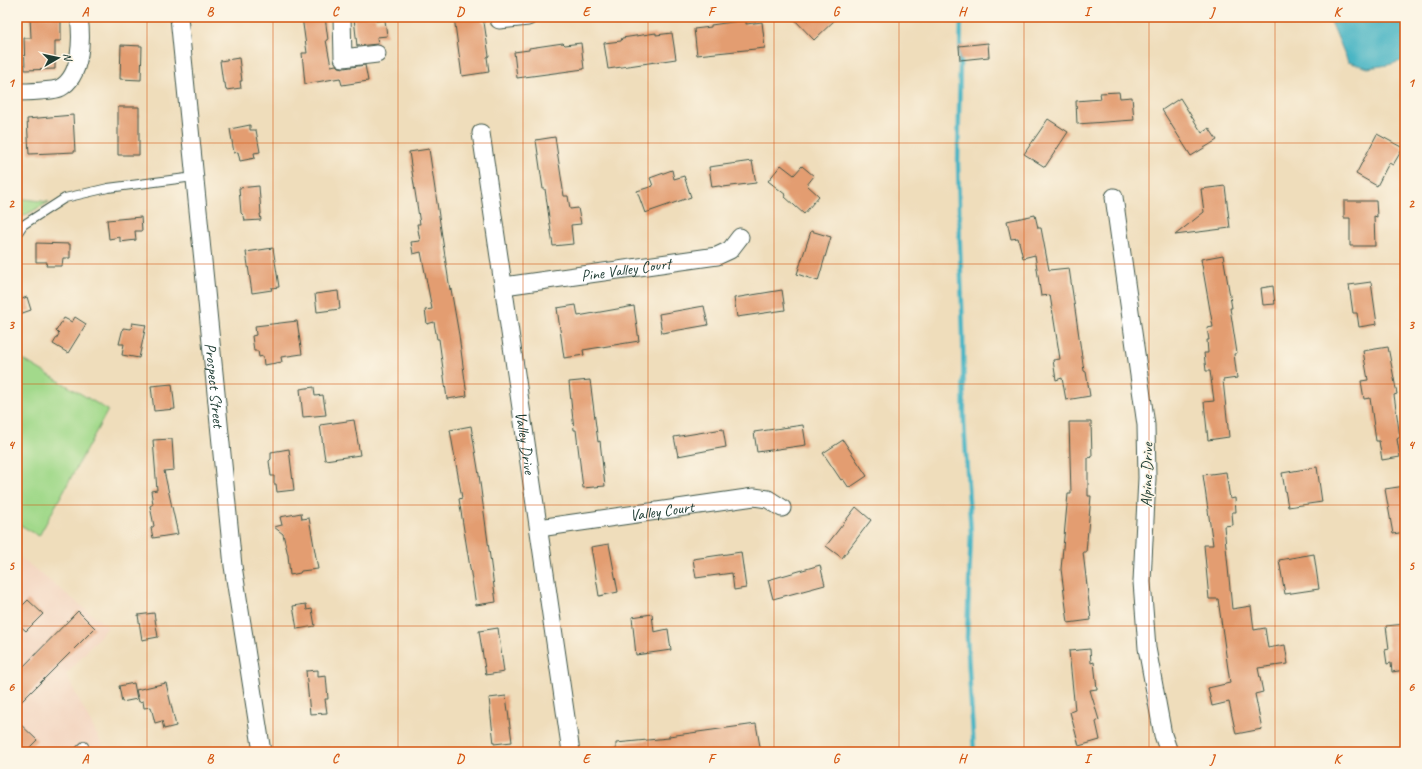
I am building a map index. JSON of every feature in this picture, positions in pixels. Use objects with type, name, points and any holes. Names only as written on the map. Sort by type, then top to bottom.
[{"type":"street","points":[[17,92],[60,88],[71,78],[79,62],[81,33],[79,17]]},
{"type":"street","name":"Prospect Street","points":[[178,17],[233,566],[262,752]]},
{"type":"street","points":[[342,17],[343,58],[377,54]]},
{"type":"street","points":[[499,20],[528,17]]},
{"type":"street","name":"Valley Drive","points":[[481,133],[571,752]]},
{"type":"street","name":"Alpine Drive","points":[[1114,197],[1146,424],[1147,478],[1142,582],[1147,648],[1163,735],[1169,752]]},
{"type":"street","name":"Pine Valley Court","points":[[504,286],[717,256],[730,250],[740,237]]},
{"type":"street","name":"Valley Court","points":[[539,528],[754,497],[768,499],[782,508]]},
{"type":"lane","points":[[17,234],[23,225],[64,198],[108,188],[194,177]]},
{"type":"lane","points":[[78,752],[84,746]]},
{"type":"shaded area","points":[[17,556],[108,627],[66,675],[106,752],[17,752]]},
{"type":"green space","points":[[17,198],[49,202],[20,218],[17,223]]},
{"type":"green space","points":[[17,356],[108,410],[39,536],[17,523]]},
{"type":"water","points":[[1329,17],[1405,17],[1405,60],[1388,65],[1368,68],[1348,62]]},
{"type":"building","points":[[30,17],[61,17],[61,41],[55,41],[55,69],[25,70],[24,38],[31,38]]},
{"type":"building","points":[[302,17],[325,17],[328,40],[326,40],[331,66],[336,65],[344,68],[365,65],[368,81],[342,85],[340,78],[305,84],[302,53],[307,53]]},
{"type":"building","points":[[375,17],[376,21],[385,20],[387,36],[377,37],[378,44],[357,46],[354,18]]},
{"type":"building","points":[[454,17],[481,17],[482,21],[484,22],[489,56],[487,57],[489,72],[462,76]]},
{"type":"building","points":[[792,17],[838,17],[814,40]]},
{"type":"building","points":[[746,20],[746,24],[762,22],[765,48],[697,55],[694,29]]},
{"type":"building","points":[[656,33],[656,35],[672,33],[676,59],[608,69],[604,43],[621,41],[622,38]]},
{"type":"building","points":[[563,43],[565,45],[581,43],[584,69],[517,78],[514,52],[529,50],[529,48]]},
{"type":"building","points":[[988,43],[989,57],[960,60],[959,46]]},
{"type":"building","points":[[121,45],[142,46],[141,80],[120,79]]},
{"type":"building","points":[[239,58],[242,81],[240,81],[241,88],[226,90],[225,83],[223,83],[220,61]]},
{"type":"building","points":[[1119,92],[1120,98],[1132,97],[1134,120],[1077,124],[1076,101],[1101,99],[1100,93]]},
{"type":"building","points":[[1180,98],[1202,133],[1209,128],[1217,140],[1191,156],[1162,110]]},
{"type":"building","points":[[118,107],[139,107],[139,155],[118,155]]},
{"type":"building","points":[[73,115],[75,152],[29,154],[27,119]]},
{"type":"building","points":[[1048,119],[1068,132],[1045,167],[1024,154]]},
{"type":"building","points":[[250,125],[250,130],[256,130],[260,152],[254,153],[255,158],[240,161],[238,152],[234,153],[230,129]]},
{"type":"building","points":[[1377,134],[1403,148],[1393,165],[1389,163],[1377,186],[1356,174]]},
{"type":"building","points":[[555,137],[564,196],[568,196],[570,209],[578,208],[581,224],[571,225],[573,244],[553,246],[536,140]]},
{"type":"building","points":[[429,149],[450,290],[451,289],[459,335],[467,396],[447,399],[439,339],[437,339],[434,322],[427,324],[425,310],[432,309],[421,252],[413,254],[411,242],[420,241],[417,224],[420,224],[409,152]]},
{"type":"building","points":[[752,161],[756,183],[712,187],[709,167]]},
{"type":"building","points":[[781,165],[794,175],[802,166],[814,176],[807,185],[819,196],[804,214],[785,197],[786,195],[768,181]]},
{"type":"building","points":[[672,170],[674,179],[684,176],[691,197],[645,213],[637,191],[653,186],[650,178]]},
{"type":"building","points":[[259,186],[261,220],[245,221],[244,216],[241,213],[239,188]]},
{"type":"building","points":[[1225,186],[1230,228],[1175,235],[1204,212],[1201,189]]},
{"type":"building","points":[[1344,201],[1376,201],[1377,217],[1374,216],[1375,246],[1350,246],[1350,218],[1344,218]]},
{"type":"building","points":[[1035,215],[1038,228],[1041,228],[1049,270],[1069,268],[1084,371],[1086,372],[1090,396],[1066,400],[1062,378],[1056,380],[1053,360],[1060,359],[1050,295],[1041,296],[1035,255],[1023,258],[1018,238],[1011,239],[1007,221]]},
{"type":"building","points":[[141,217],[142,231],[135,231],[136,240],[120,242],[120,237],[109,239],[107,220]]},
{"type":"building","points":[[811,231],[831,237],[818,281],[797,274]]},
{"type":"building","points":[[36,243],[70,244],[70,258],[63,258],[62,266],[46,266],[47,262],[36,262]]},
{"type":"building","points":[[273,248],[279,287],[271,288],[272,290],[252,293],[246,252]]},
{"type":"building","points":[[1223,255],[1232,308],[1230,308],[1237,353],[1234,354],[1237,378],[1223,380],[1229,437],[1208,440],[1204,402],[1214,401],[1210,371],[1206,371],[1204,353],[1208,353],[1207,340],[1209,340],[1207,328],[1213,327],[1201,259]]},
{"type":"building","points":[[1371,282],[1377,324],[1359,327],[1357,313],[1353,313],[1349,285]]},
{"type":"building","points":[[1273,286],[1275,304],[1263,305],[1261,288]]},
{"type":"building","points":[[782,290],[785,310],[737,317],[734,298]]},
{"type":"building","points":[[338,291],[340,309],[317,312],[315,294]]},
{"type":"building","points":[[27,297],[31,310],[17,315],[17,301]]},
{"type":"building","points":[[576,305],[578,316],[634,306],[639,341],[583,350],[584,355],[564,358],[557,308]]},
{"type":"building","points":[[704,306],[708,325],[662,333],[659,314]]},
{"type":"building","points":[[75,317],[86,324],[68,353],[53,344],[59,334],[56,331],[64,318],[72,322]]},
{"type":"building","points":[[297,321],[302,354],[281,357],[282,362],[264,365],[263,356],[259,357],[258,351],[254,351],[252,336],[256,335],[255,326]]},
{"type":"building","points":[[132,323],[146,325],[139,358],[122,355],[124,344],[119,344],[123,328],[131,329]]},
{"type":"building","points":[[1388,347],[1397,394],[1394,395],[1400,437],[1397,439],[1400,457],[1382,460],[1379,441],[1376,441],[1370,398],[1364,399],[1361,381],[1368,380],[1363,351]]},
{"type":"building","points":[[590,380],[598,442],[600,441],[605,486],[583,488],[576,430],[574,430],[569,382]]},
{"type":"building","points":[[172,384],[175,409],[154,411],[151,386]]},
{"type":"building","points":[[314,387],[315,396],[323,395],[326,415],[303,417],[300,389]]},
{"type":"building","points":[[354,420],[360,455],[325,460],[320,425]]},
{"type":"building","points":[[1069,422],[1091,422],[1092,457],[1088,458],[1088,496],[1091,496],[1086,552],[1083,552],[1091,620],[1068,623],[1061,569],[1068,494],[1071,494]]},
{"type":"building","points":[[803,425],[806,445],[757,452],[754,432]]},
{"type":"building","points":[[471,426],[496,602],[476,605],[459,499],[462,498],[450,430]]},
{"type":"building","points":[[723,429],[726,447],[678,456],[674,437]]},
{"type":"building","points":[[172,439],[174,470],[164,471],[178,534],[153,538],[151,528],[154,526],[150,506],[153,504],[151,491],[157,490],[153,440]]},
{"type":"building","points":[[843,440],[867,476],[849,488],[843,479],[841,480],[823,453]]},
{"type":"building","points":[[289,449],[294,490],[277,492],[276,484],[274,484],[274,476],[271,476],[269,461],[271,459],[271,452]]},
{"type":"building","points":[[1317,467],[1322,502],[1288,507],[1282,473]]},
{"type":"building","points":[[1226,472],[1230,499],[1235,498],[1236,512],[1232,512],[1233,525],[1224,526],[1232,609],[1251,606],[1254,630],[1265,628],[1268,648],[1285,645],[1288,664],[1258,668],[1263,692],[1255,694],[1262,729],[1236,734],[1229,702],[1212,706],[1208,688],[1230,683],[1218,599],[1209,599],[1204,545],[1213,545],[1203,475]]},
{"type":"building","points":[[1405,486],[1405,532],[1393,534],[1385,489]]},
{"type":"building","points":[[856,507],[871,520],[842,558],[826,546]]},
{"type":"building","points":[[301,513],[302,519],[309,518],[318,569],[301,571],[300,573],[290,575],[288,555],[283,534],[274,527],[282,525],[280,517]]},
{"type":"building","points":[[609,544],[618,592],[599,596],[591,547]]},
{"type":"building","points":[[741,552],[746,588],[734,590],[732,573],[696,578],[693,559]]},
{"type":"building","points":[[1314,554],[1319,589],[1285,594],[1279,560]]},
{"type":"building","points":[[820,565],[825,585],[773,599],[768,580]]},
{"type":"building","points":[[28,600],[43,614],[26,631],[17,623],[17,611]]},
{"type":"building","points":[[306,604],[307,610],[312,609],[315,626],[297,629],[293,606]]},
{"type":"building","points":[[78,611],[95,628],[17,706],[17,673]]},
{"type":"building","points":[[154,613],[158,637],[142,640],[138,615]]},
{"type":"building","points":[[652,614],[654,632],[668,629],[671,650],[636,655],[632,617]]},
{"type":"building","points":[[1405,624],[1405,670],[1392,672],[1391,663],[1387,664],[1385,650],[1389,649],[1386,626]]},
{"type":"building","points":[[498,628],[504,672],[486,675],[479,631]]},
{"type":"building","points":[[1090,649],[1091,663],[1094,662],[1097,689],[1090,690],[1099,720],[1096,722],[1100,740],[1079,746],[1070,712],[1075,710],[1069,651]]},
{"type":"building","points":[[318,670],[318,677],[326,676],[328,699],[325,699],[327,713],[310,714],[306,671]]},
{"type":"building","points":[[134,683],[137,699],[122,702],[119,686]]},
{"type":"building","points":[[166,683],[176,726],[164,729],[162,721],[155,723],[151,707],[144,708],[143,701],[139,702],[136,690]]},
{"type":"building","points":[[506,696],[512,742],[494,744],[489,698]]},
{"type":"building","points":[[17,721],[37,740],[25,752],[17,752]]},
{"type":"building","points":[[756,724],[761,752],[616,752],[616,743],[669,738],[669,736]]},
{"type":"waterway","points":[[961,17],[958,163],[964,423],[971,533],[967,637],[974,752]]}]
